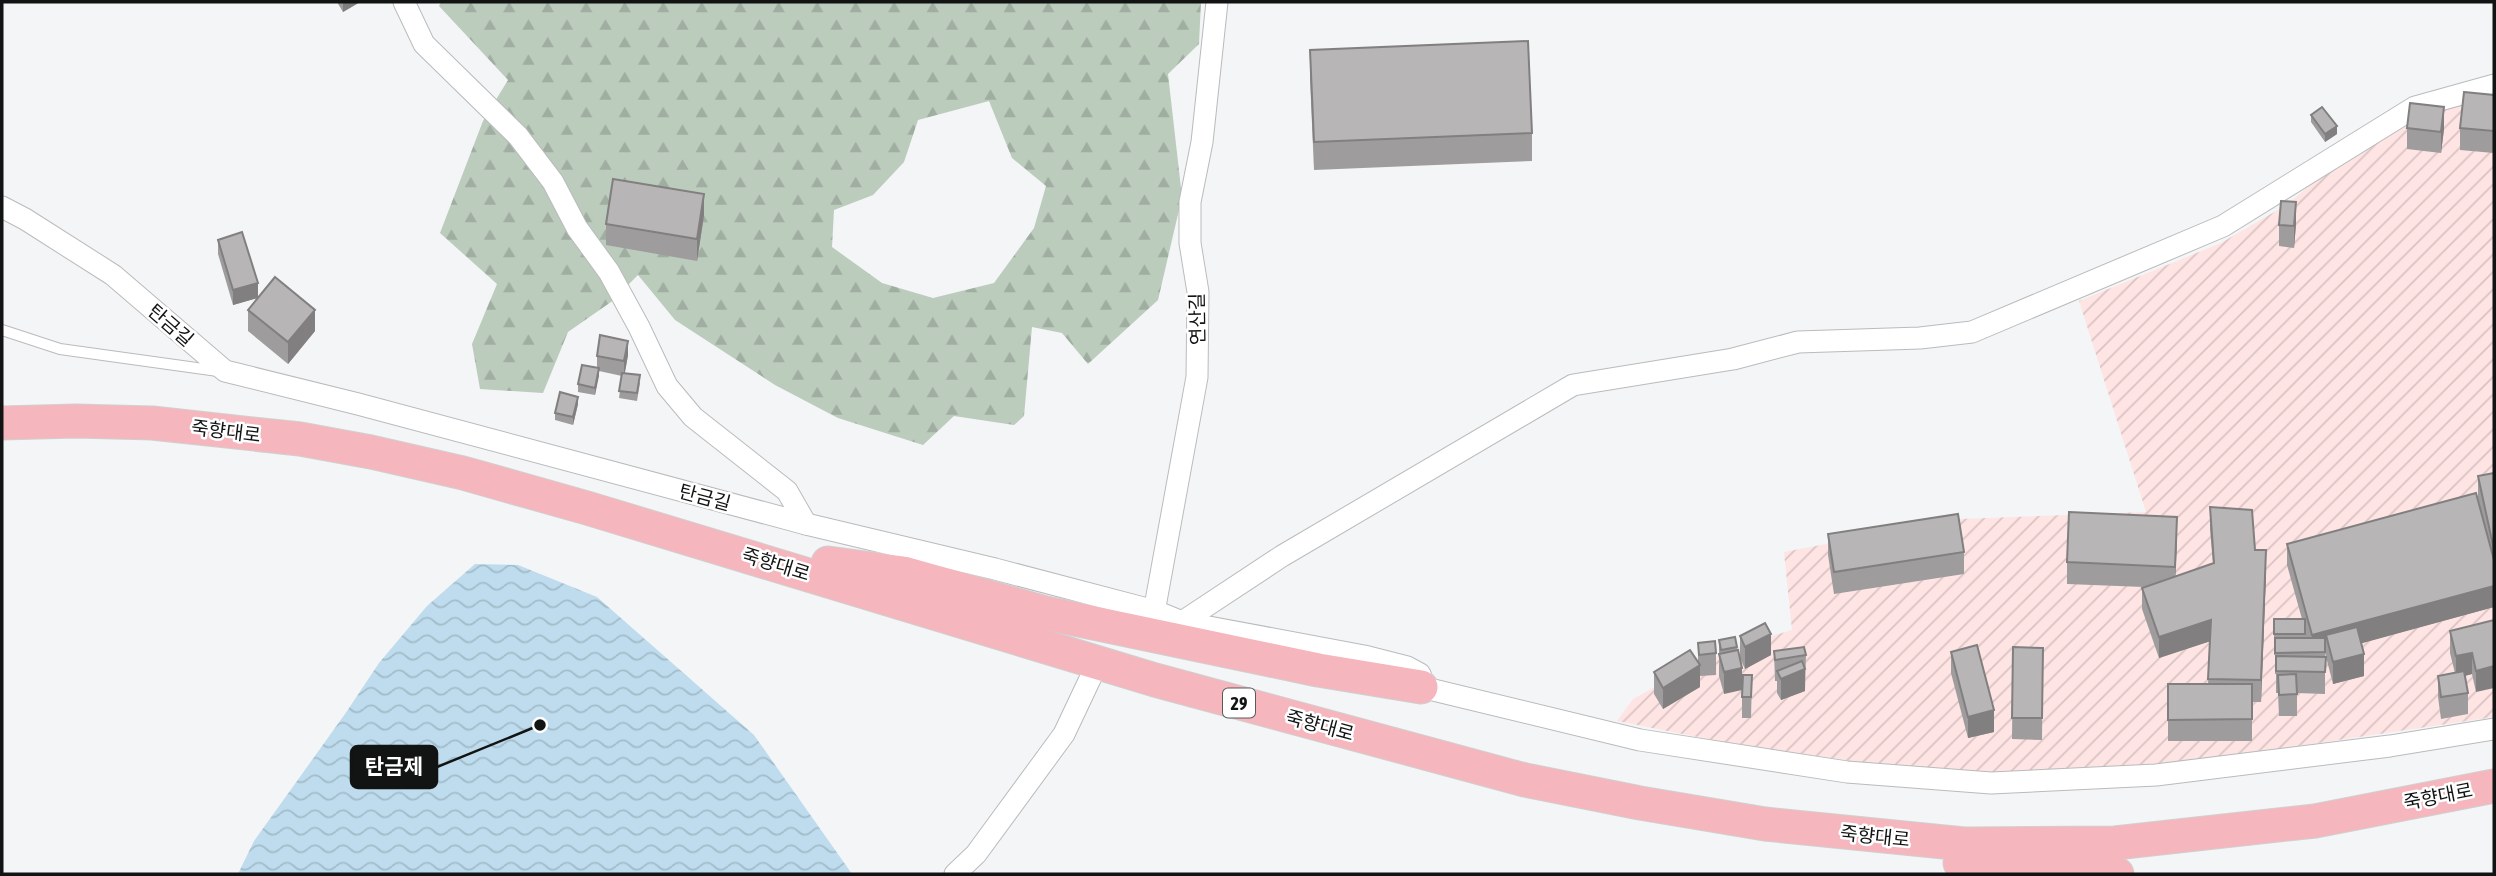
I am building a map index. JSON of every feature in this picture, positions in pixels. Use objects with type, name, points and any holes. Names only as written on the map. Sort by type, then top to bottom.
[{"type":"main road","name":"죽향대로","points":[[2,423],[152,423],[300,439],[463,473],[728,550],[1154,680],[1525,780],[1765,824],[1964,844],[2115,843],[2315,821],[2494,786]]},
{"type":"main road","points":[[728,550],[903,573],[1046,612],[1152,623],[1318,670],[1421,687]]},
{"type":"main road","points":[[1864,835],[1952,862],[2046,872],[2117,874]]},
{"type":"street","points":[[404,2],[424,44],[518,136],[553,183],[577,228],[609,272],[667,386],[693,417],[787,491],[806,524]]},
{"type":"street","name":"연산길","points":[[1152,623],[1197,377],[1198,292],[1190,243],[1190,202],[1202,142],[1217,2]]},
{"type":"street","points":[[1182,622],[1282,556],[1573,385],[1733,359],[1798,342],[1920,338],[1972,332],[2223,226],[2415,107],[2494,85]]},
{"type":"street","name":"탄금길","points":[[2,207],[113,275],[225,372],[358,404],[806,524],[995,569],[1152,623],[1182,622],[1364,656],[1407,667],[1420,674],[1421,687]]},
{"type":"street","points":[[955,874],[976,854],[1064,734],[1098,663]]},
{"type":"street","points":[[1421,687],[1640,740],[1847,772],[1991,783],[2155,775],[2390,746],[2494,729]]},
{"type":"lane","points":[[2,330],[60,349],[225,372]]},
{"type":"shaded area","points":[[2494,95],[2494,717],[2149,768],[1991,773],[1927,770],[1856,762],[1718,741],[1617,721],[1633,699],[1693,666],[1755,641],[1792,630],[1784,552],[1959,519],[2146,512],[2079,301],[2221,243],[2288,204],[2326,171],[2414,116]]},
{"type":"green space","points":[[441,2],[1201,2],[1199,44],[1168,74],[1182,197],[1158,300],[1088,364],[1062,333],[1032,327],[1024,416],[1014,425],[954,416],[923,445],[838,418],[775,385],[675,320],[638,275],[611,302],[568,332],[543,393],[480,389],[472,344],[497,284],[440,233],[483,121],[508,80],[439,6]],"holes":[[[989,101],[1012,158],[1046,186],[1034,228],[994,283],[933,298],[882,283],[832,247],[834,210],[873,195],[904,162],[918,120]]]},
{"type":"water","points":[[475,564],[518,565],[597,597],[754,735],[852,874],[238,874],[254,841],[379,663],[427,606]]},
{"type":"building","points":[[1528,41],[1532,133],[1314,142],[1310,50]]},
{"type":"building","points":[[2464,92],[2494,95],[2494,131],[2460,128]]},
{"type":"building","points":[[2410,103],[2444,107],[2441,132],[2407,128]]},
{"type":"building","points":[[2322,107],[2337,126],[2325,134],[2311,115]]},
{"type":"building","points":[[613,179],[704,194],[697,239],[606,224]]},
{"type":"building","points":[[2281,201],[2296,202],[2294,226],[2279,225]]},
{"type":"building","points":[[242,232],[258,283],[233,290],[218,240]]},
{"type":"building","points":[[275,277],[315,310],[288,342],[248,310]]},
{"type":"building","points":[[600,335],[628,341],[624,361],[597,356]]},
{"type":"building","points":[[582,365],[599,368],[595,388],[578,384]]},
{"type":"building","points":[[622,373],[640,375],[637,393],[619,391]]},
{"type":"building","points":[[560,392],[578,397],[573,417],[555,413]]},
{"type":"building","points":[[2494,473],[2494,550],[2478,476]]},
{"type":"building","points":[[2476,493],[2494,560],[2494,586],[2312,635],[2287,544]]},
{"type":"building","points":[[2210,507],[2252,510],[2255,550],[2266,550],[2261,680],[2208,679],[2211,620],[2159,637],[2142,588],[2214,563]]},
{"type":"building","points":[[2069,512],[2177,517],[2175,567],[2067,562]]},
{"type":"building","points":[[1958,514],[1964,552],[1834,572],[1828,534]]},
{"type":"building","points":[[2274,619],[2305,619],[2305,634],[2274,634]]},
{"type":"building","points":[[2494,620],[2494,666],[2476,671],[2472,653],[2456,656],[2450,631]]},
{"type":"building","points":[[1765,623],[1771,634],[1745,647],[1740,636]]},
{"type":"building","points":[[2357,627],[2364,654],[2333,662],[2326,635]]},
{"type":"building","points":[[1735,637],[1737,647],[1721,650],[1719,640]]},
{"type":"building","points":[[2275,638],[2325,638],[2325,652],[2275,653]]},
{"type":"building","points":[[1715,641],[1716,653],[1699,655],[1698,643]]},
{"type":"building","points":[[1977,645],[1994,710],[1968,717],[1951,652]]},
{"type":"building","points":[[1804,647],[1806,655],[1775,660],[1774,651]]},
{"type":"building","points":[[2013,647],[2043,648],[2042,718],[2012,718]]},
{"type":"building","points":[[1690,650],[1700,665],[1663,688],[1654,672]]},
{"type":"building","points":[[1738,650],[1742,668],[1724,672],[1719,654]]},
{"type":"building","points":[[2276,656],[2326,657],[2325,672],[2276,671]]},
{"type":"building","points":[[1802,661],[1805,669],[1781,679],[1777,671]]},
{"type":"building","points":[[2464,671],[2468,693],[2441,697],[2438,676]]},
{"type":"building","points":[[2296,674],[2297,694],[2279,695],[2278,675]]},
{"type":"building","points":[[1743,675],[1752,675],[1751,697],[1742,697]]},
{"type":"building","points":[[2168,684],[2252,684],[2252,719],[2168,720]]},
{"type":"place","name":"탄금제","points":[[540,725]]}]
